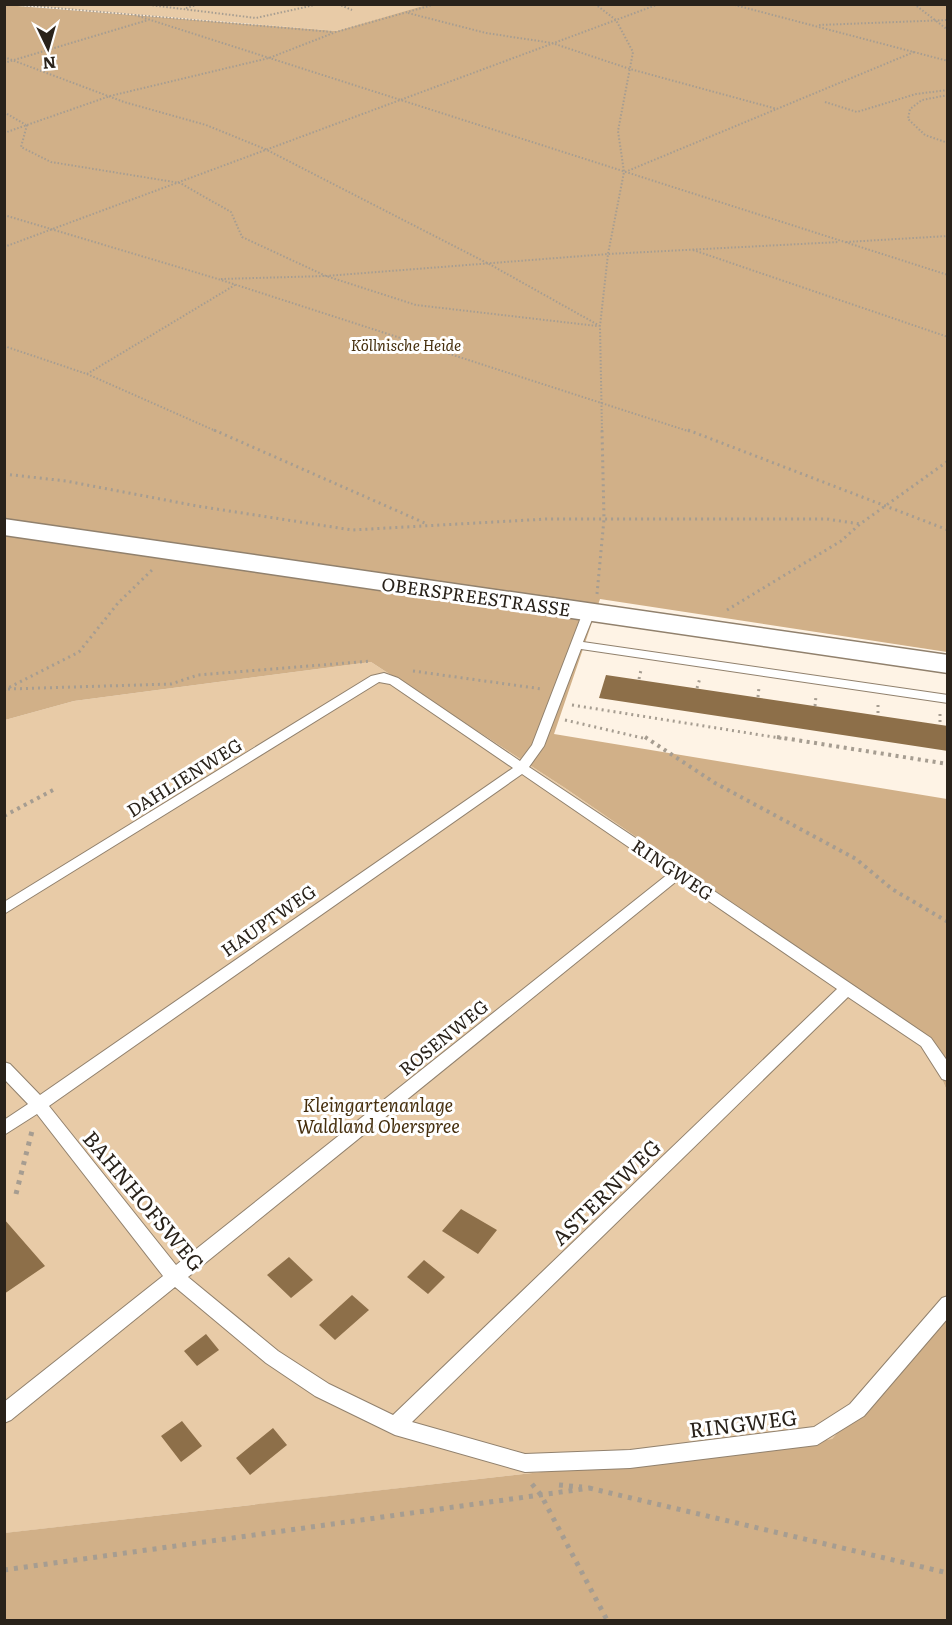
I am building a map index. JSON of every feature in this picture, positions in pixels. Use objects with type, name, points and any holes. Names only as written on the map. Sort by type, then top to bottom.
[{"type":"main road","name":"OBERSPREESTRASSE","points":[[4,527],[948,664]]},
{"type":"lane","name":"HAUPTWEG","points":[[4,1129],[521,769],[538,746],[559,697],[589,612]]},
{"type":"lane","points":[[578,645],[948,699]]},
{"type":"lane","name":"RINGWEG","points":[[384,677],[679,872],[926,1042],[948,1075]]},
{"type":"lane","name":"DAHLIENWEG","points":[[4,909],[365,686],[384,677]]},
{"type":"lane","name":"ROSENWEG","points":[[4,1414],[679,872]]},
{"type":"lane","name":"ASTERNWEG","points":[[395,1426],[847,988]]},
{"type":"lane","name":"BAHNHOFSWEG","points":[[4,1068],[39,1105],[175,1277],[272,1357],[322,1390],[395,1426],[525,1463]]},
{"type":"lane","name":"RINGWEG","points":[[525,1463],[630,1459],[817,1436],[857,1410],[948,1304]]},
{"type":"path","points":[[9,4],[336,32]]},
{"type":"path","points":[[142,4],[256,18],[319,4]]},
{"type":"path","points":[[183,9],[200,4]]},
{"type":"path","points":[[338,4],[352,10]]},
{"type":"path","points":[[4,133],[110,96],[269,58],[336,32],[436,4]]},
{"type":"path","points":[[589,612],[597,596],[604,519],[604,403],[600,326],[608,254],[624,172],[618,131],[633,52],[616,20],[595,4]]},
{"type":"path","points":[[4,247],[659,4]]},
{"type":"path","points":[[731,4],[948,61]]},
{"type":"path","points":[[914,4],[933,21],[948,30]]},
{"type":"path","points":[[408,13],[486,33],[552,43],[630,69],[777,109]]},
{"type":"path","points":[[135,15],[398,101],[948,275]]},
{"type":"path","points":[[4,63],[148,20]]},
{"type":"path","points":[[815,25],[948,20]]},
{"type":"path","points":[[624,172],[914,52]]},
{"type":"path","points":[[4,57],[110,96],[206,124],[265,149],[491,265],[600,326]]},
{"type":"path","points":[[825,102],[857,112],[916,94],[948,90]]},
{"type":"path","points":[[948,95],[922,100],[910,109],[908,119],[925,135],[948,143]]},
{"type":"path","points":[[826,108],[835,105]]},
{"type":"path","points":[[4,112],[27,125]]},
{"type":"path","points":[[27,125],[21,147],[51,162],[180,183],[231,212],[242,237],[326,276],[416,305],[600,326]]},
{"type":"path","points":[[4,215],[218,279],[687,430],[948,530]]},
{"type":"path","points":[[218,279],[326,276],[491,265],[608,254],[948,236]]},
{"type":"path","points":[[691,249],[948,337]]},
{"type":"path","points":[[87,374],[236,285]]},
{"type":"path","points":[[4,345],[87,374],[428,525]]},
{"type":"path","points":[[758,591],[841,541],[860,524],[948,461]]},
{"type":"path","points":[[4,474],[66,481],[197,506],[352,530],[604,519],[827,519],[860,524]]},
{"type":"path","points":[[6,690],[80,652],[117,603],[159,563]]},
{"type":"path","points":[[6,690],[161,685],[198,675],[361,660],[372,662]]},
{"type":"path","points":[[410,671],[948,764]]},
{"type":"path","points":[[550,718],[598,725],[645,737],[715,783],[856,859],[892,890],[948,922]]},
{"type":"path","points":[[4,816],[53,790]]},
{"type":"path","points":[[16,1194],[39,1105]]},
{"type":"path","points":[[525,1463],[523,1476],[542,1495],[607,1620]]},
{"type":"path","points":[[531,1484],[543,1484]]},
{"type":"path","points":[[555,1485],[590,1488],[948,1573]]},
{"type":"path","points":[[4,1570],[590,1488]]},
{"type":"green space","name":"Köllnische Heide","points":[[430,4],[947,5],[947,652],[600,599],[554,734],[947,799],[947,1091],[923,1034],[565,788],[371,662],[74,701],[5,720],[5,5],[337,31]]},
{"type":"green space","points":[[20,5],[430,5],[337,31]]},
{"type":"green space","name":"Kleingartenanlage Waldland Oberspree","points":[[371,662],[565,788],[923,1034],[947,1091],[947,1307],[832,1439],[5,1533],[5,720],[74,701]]},
{"type":"green space","points":[[947,1307],[947,1620],[5,1620],[4,1533],[832,1439]]},
{"type":"building","points":[[606,675],[948,726],[948,751],[599,698]]},
{"type":"building","points":[[461,1209],[497,1230],[478,1254],[442,1231]]},
{"type":"building","points":[[4,1219],[45,1266],[4,1294]]},
{"type":"building","points":[[289,1257],[313,1280],[291,1298],[267,1275]]},
{"type":"building","points":[[424,1260],[445,1277],[428,1294],[407,1277]]},
{"type":"building","points":[[352,1295],[369,1310],[335,1340],[319,1325]]},
{"type":"building","points":[[206,1334],[219,1350],[197,1366],[184,1351]]},
{"type":"building","points":[[182,1421],[202,1446],[181,1462],[161,1436]]},
{"type":"building","points":[[273,1428],[287,1445],[250,1475],[236,1458]]}]
